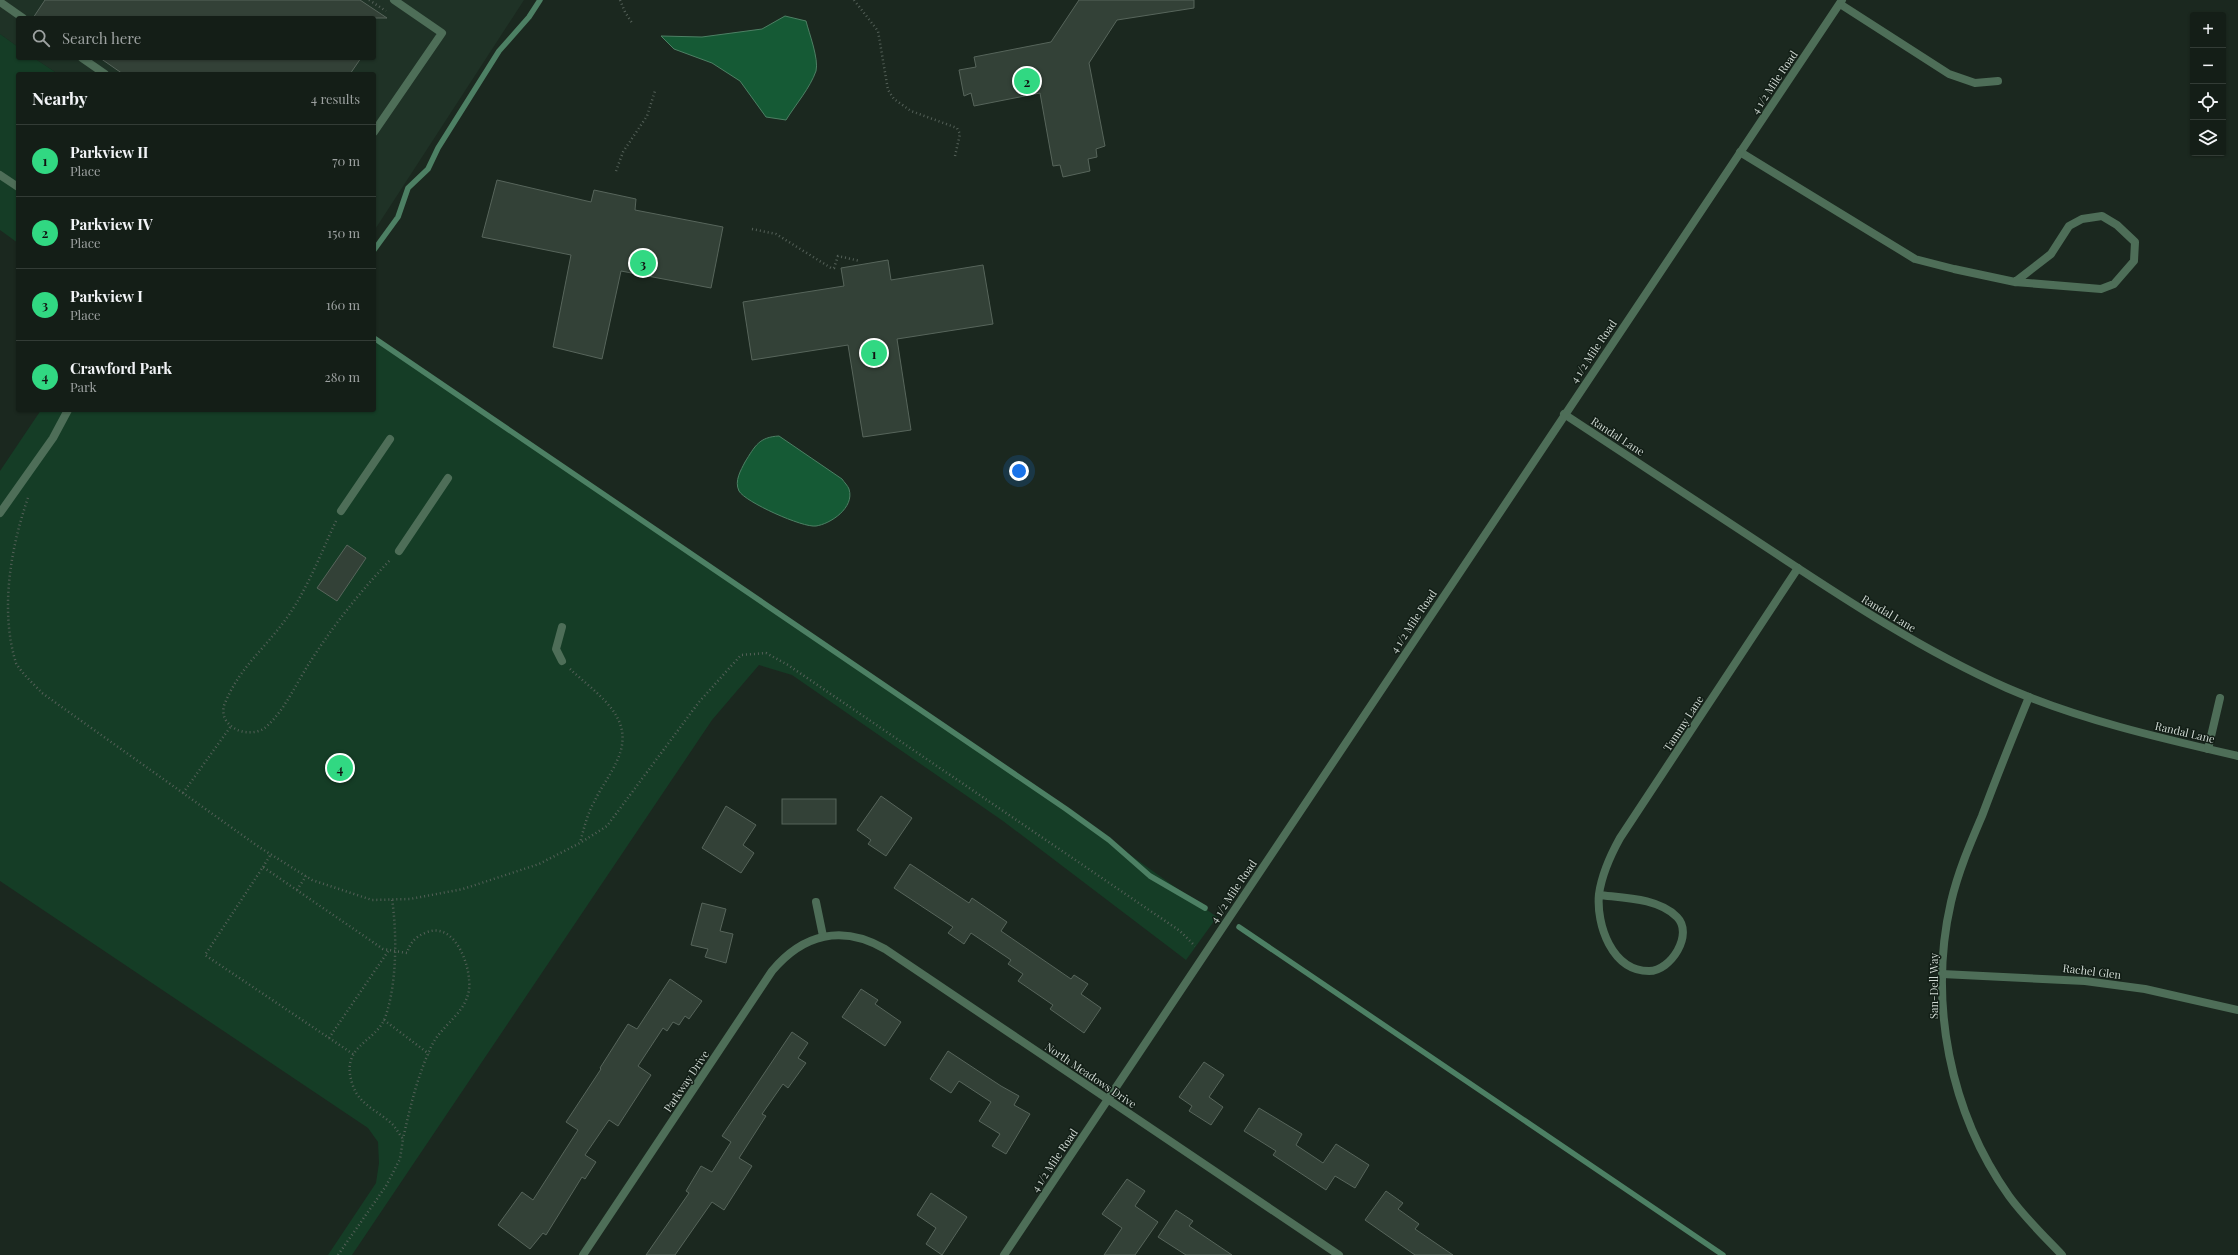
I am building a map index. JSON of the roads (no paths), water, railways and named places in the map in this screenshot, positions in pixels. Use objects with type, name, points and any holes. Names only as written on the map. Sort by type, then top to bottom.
[{"type":"street","points":[[376,129],[442,33],[394,0]]},
{"type":"street","points":[[0,2],[20,16]]},
{"type":"street","points":[[1841,2],[1949,74],[1976,83],[1998,81]]},
{"type":"street","name":"4 1/2 Mile Road","points":[[1004,1255],[1564,414],[1841,2]]},
{"type":"street","points":[[85,60],[102,72]]},
{"type":"street","points":[[1740,152],[1915,259],[1954,269],[2015,282],[2101,289],[2114,284],[2134,261],[2135,242],[2117,225],[2102,216],[2082,219],[2069,226],[2051,254],[2015,282]]},
{"type":"street","points":[[0,175],[16,186]]},
{"type":"street","points":[[0,513],[53,438],[67,412]]},
{"type":"street","name":"Randal Lane","points":[[1564,414],[1885,625],[1945,658],[2029,696],[2093,719],[2238,756]]},
{"type":"street","points":[[340,511],[390,439]]},
{"type":"street","points":[[399,551],[448,478]]},
{"type":"street","name":"Tammy Lane","points":[[1599,895],[1642,901],[1663,908],[1677,917],[1682,925],[1682,940],[1676,953],[1665,966],[1651,971],[1634,969],[1619,958],[1609,945],[1601,924],[1599,895],[1606,864],[1620,838],[1798,568]]},
{"type":"street","points":[[562,627],[556,649],[562,662]]},
{"type":"street","name":"San-Dell Way","points":[[2029,696],[1960,870],[1951,902],[1944,943],[1942,974],[1943,1011],[1947,1045],[1956,1085],[1970,1124],[1988,1161],[2009,1196],[2035,1228],[2062,1255]]},
{"type":"street","points":[[2208,749],[2220,698]]},
{"type":"street","points":[[816,902],[823,936]]},
{"type":"street","name":"North Meadows Drive","points":[[823,936],[852,935],[879,945],[1337,1254]]},
{"type":"street","name":"Parkway Drive","points":[[583,1255],[772,971],[785,956],[803,944],[823,936]]},
{"type":"street","name":"Rachel Glen","points":[[1942,974],[2085,980],[2144,989],[2238,1010]]},
{"type":"waterway","points":[[376,247],[398,217],[408,188],[428,169],[438,148],[499,51],[529,17],[540,0]]},
{"type":"waterway","points":[[376,339],[1066,809],[1109,840],[1150,876],[1205,908]]},
{"type":"waterway","points":[[1239,927],[1723,1255]]},
{"type":"place","name":"Parkview IV","points":[[1027,81]]},
{"type":"place","name":"Parkview I","points":[[643,263]]},
{"type":"place","name":"Parkview II","points":[[874,353]]},
{"type":"place","name":"Crawford Park","points":[[340,768]]}]
